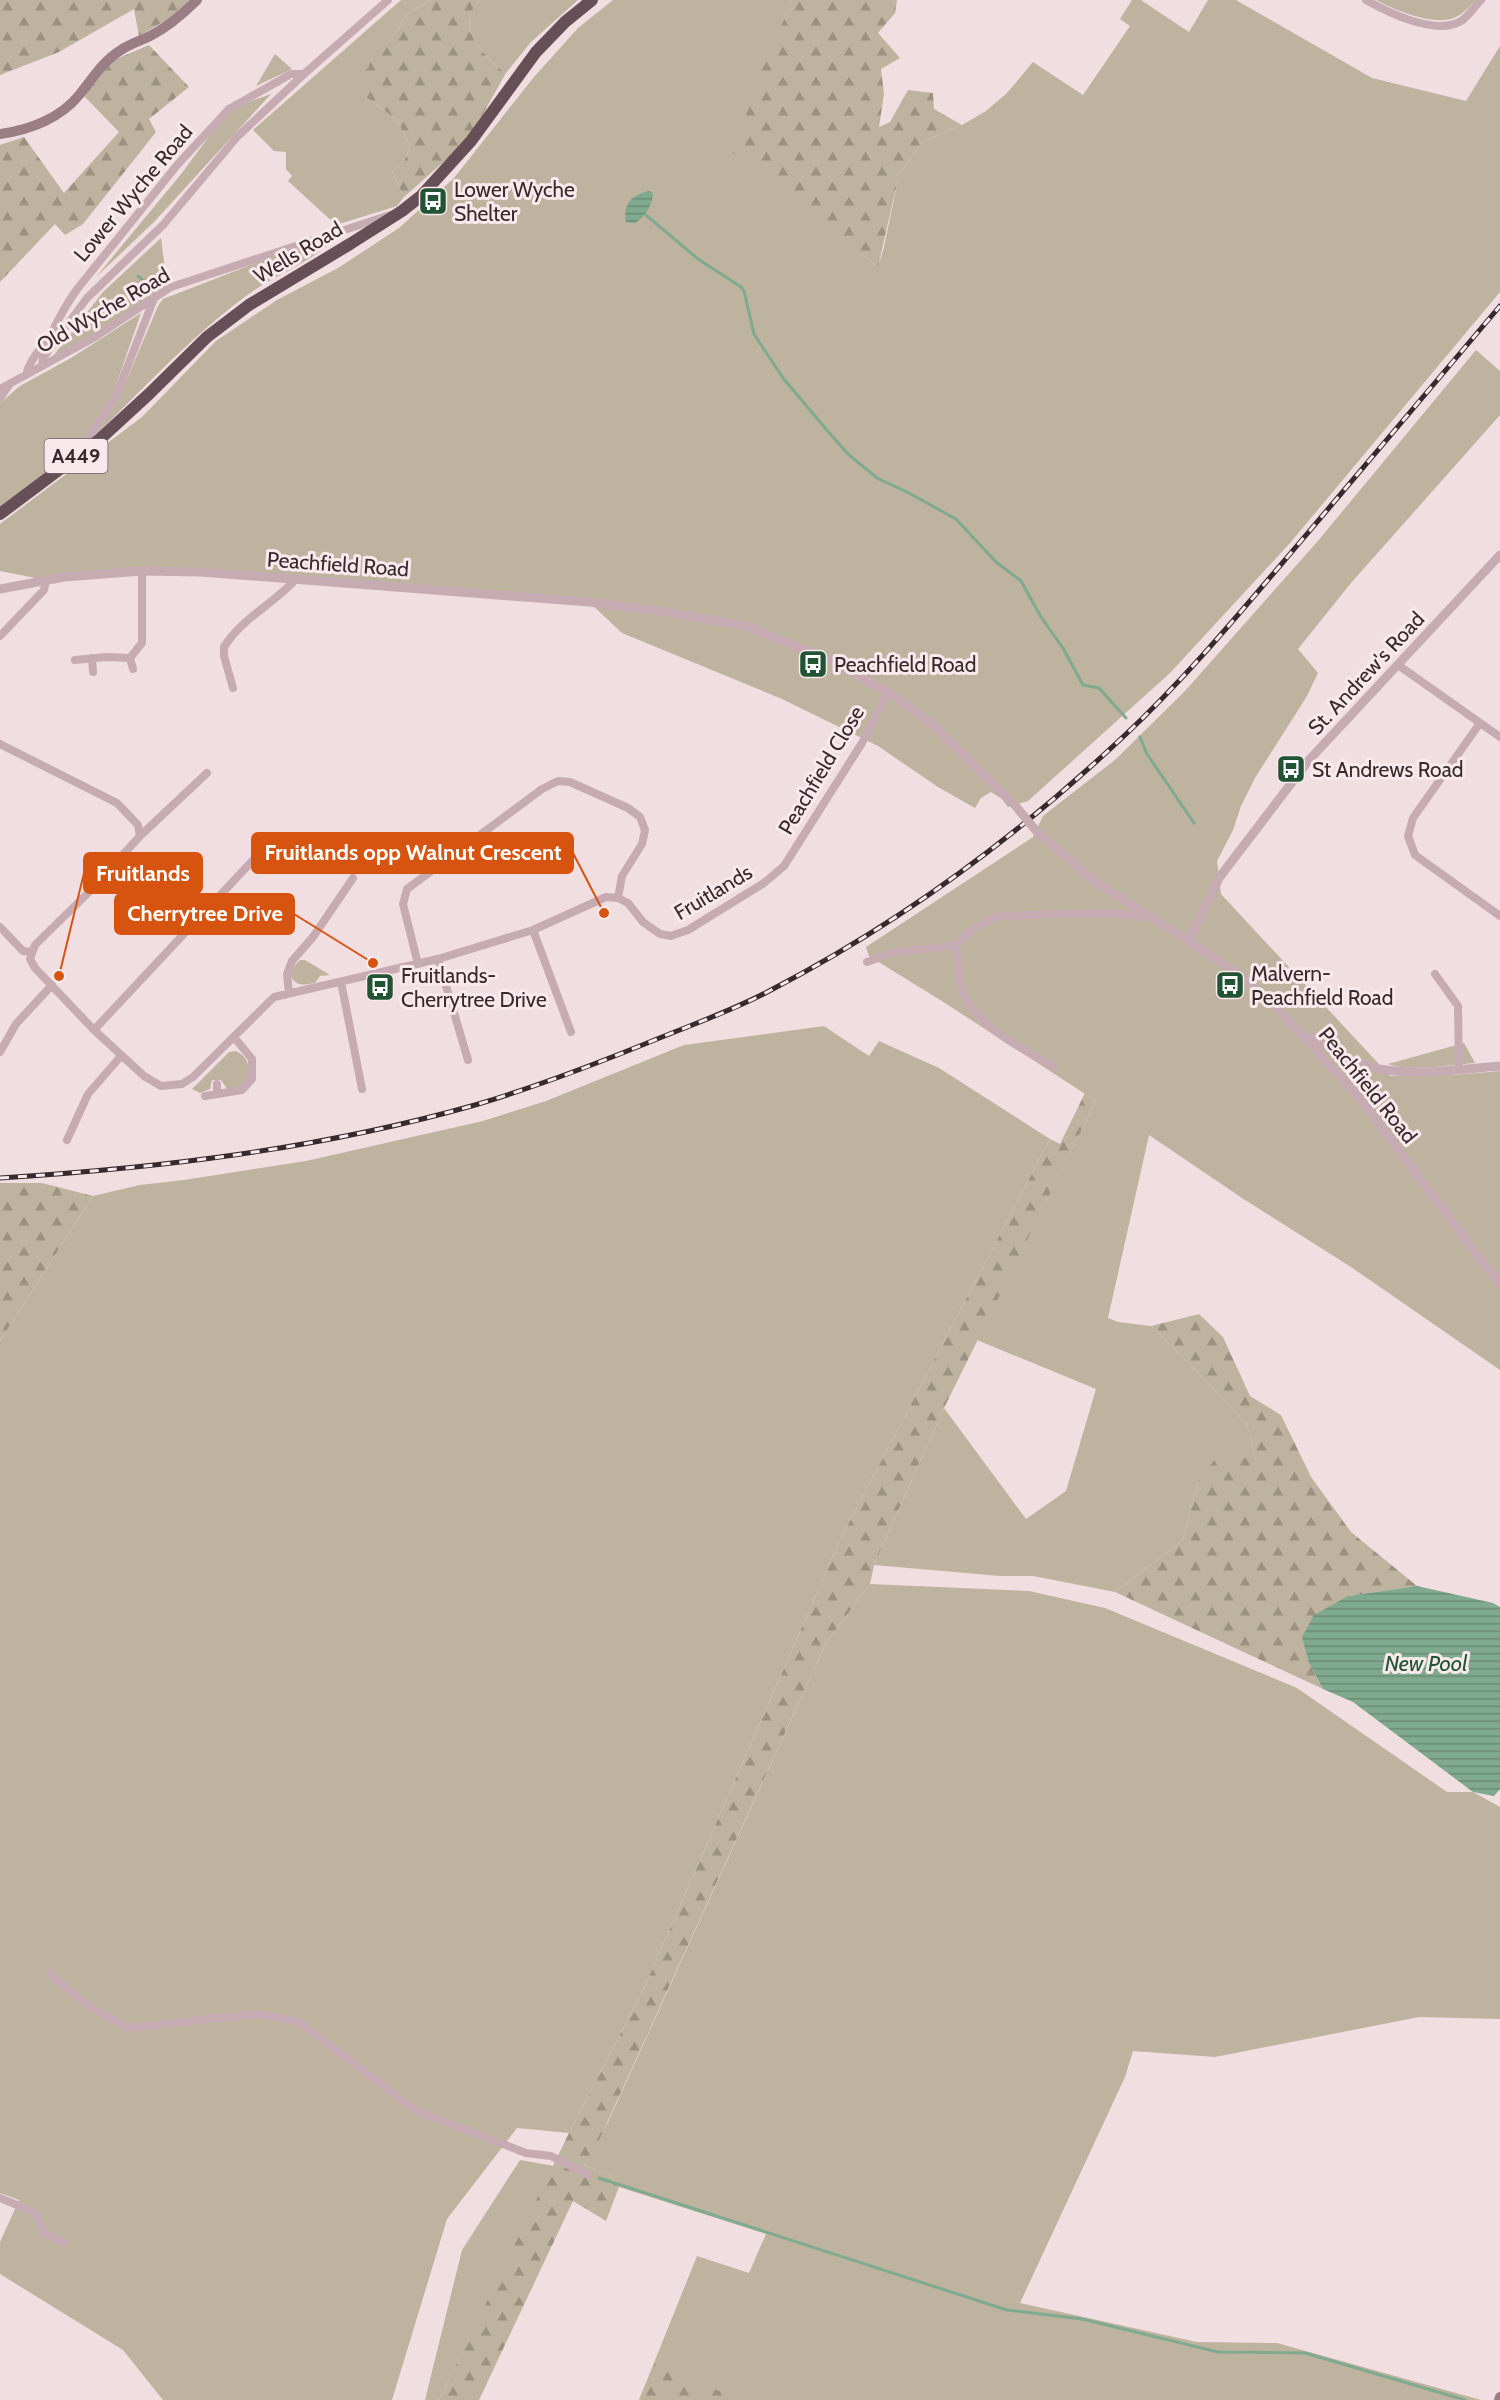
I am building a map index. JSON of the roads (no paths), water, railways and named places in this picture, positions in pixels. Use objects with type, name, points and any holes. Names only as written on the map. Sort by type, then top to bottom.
[{"type":"highway","name":"Wells Road","points":[[0,514],[100,438],[207,337],[249,305],[397,214],[421,196],[471,141],[536,52],[565,22],[592,0]]},
{"type":"main road","points":[[0,134],[17,132],[40,124],[61,111],[80,95],[99,68],[120,50],[151,36],[181,16],[197,0]]},
{"type":"street","name":"Lower Wyche Road","points":[[42,366],[43,358],[87,298],[163,225],[237,137],[387,0]]},
{"type":"street","points":[[1366,0],[1386,11],[1438,26],[1461,21],[1480,0]]},
{"type":"street","name":"Lower Wyche Road","points":[[26,375],[28,366],[49,336],[63,308],[152,196],[213,126],[229,109],[242,101],[291,74],[304,74]]},
{"type":"street","name":"Old Wyche Road","points":[[0,389],[95,337],[171,287],[381,216],[397,214]]},
{"type":"street","points":[[75,457],[116,396],[153,300]]},
{"type":"street","points":[[0,398],[9,385]]},
{"type":"street","name":"St. Andrew's Road","points":[[1189,942],[1219,878],[1309,760],[1500,555]]},
{"type":"street","points":[[75,660],[130,658],[142,644],[142,571]]},
{"type":"street","name":"Peachfield Road","points":[[0,589],[46,580],[142,571],[201,572],[589,602],[746,626],[828,660],[888,692],[931,723],[1014,804],[1038,833],[1096,882],[1226,965],[1272,1002],[1358,1096],[1500,1286]]},
{"type":"street","points":[[232,688],[224,647],[247,620],[286,590],[297,578]]},
{"type":"street","points":[[0,636],[44,590],[46,580]]},
{"type":"street","points":[[92,658],[93,672]]},
{"type":"street","points":[[130,658],[133,669]]},
{"type":"street","points":[[1398,665],[1500,737]]},
{"type":"street","name":"Peachfield Close","points":[[784,866],[862,743],[888,692]]},
{"type":"street","points":[[1480,723],[1413,818],[1408,836],[1415,855],[1500,916]]},
{"type":"street","points":[[0,744],[117,803],[138,825],[140,836]]},
{"type":"street","points":[[207,773],[140,836],[86,895],[35,945],[32,952],[30,959],[35,968],[121,1056],[160,1086],[182,1084],[194,1077],[274,997],[289,993],[341,982],[418,964],[438,959],[533,930],[606,897],[618,898],[622,876],[642,844],[645,830],[640,817],[628,808],[570,782],[558,781],[532,796],[407,889],[403,904],[407,929],[418,964]]},
{"type":"street","points":[[94,1030],[270,842]]},
{"type":"street","name":"Fruitlands","points":[[618,898],[628,903],[643,922],[651,928],[660,934],[671,936],[688,930],[740,898],[784,866]]},
{"type":"street","points":[[289,993],[287,974],[292,961],[313,937],[353,878]]},
{"type":"street","name":"Peachfield Road","points":[[955,945],[977,926],[998,916],[1112,913],[1149,917]]},
{"type":"street","points":[[0,927],[23,951],[32,952]]},
{"type":"street","points":[[533,930],[571,1032]]},
{"type":"street","points":[[867,962],[892,953],[955,945],[962,988],[971,1009],[984,1022],[1054,1067]]},
{"type":"street","points":[[438,959],[468,1060]]},
{"type":"street","points":[[1435,974],[1458,1005],[1459,1070]]},
{"type":"street","points":[[341,982],[362,1089]]},
{"type":"street","points":[[0,1052],[16,1024],[52,985]]},
{"type":"street","points":[[1296,1026],[1333,1050],[1379,1069],[1459,1070],[1500,1066]]},
{"type":"street","points":[[205,1096],[242,1090],[252,1079],[252,1059],[234,1038]]},
{"type":"street","points":[[67,1140],[88,1094],[121,1056]]},
{"type":"street","points":[[217,1084],[217,1094]]},
{"type":"street","points":[[49,1973],[88,2006],[128,2028],[257,2014],[299,2022],[417,2111],[526,2153],[551,2156],[588,2175]]},
{"type":"street","points":[[0,2198],[36,2213],[43,2233],[65,2243]]},
{"type":"water","points":[[649,191],[653,193],[650,206],[645,214],[635,223],[626,222],[627,205],[633,198]]},
{"type":"water","name":"New Pool","points":[[1417,1586],[1493,1603],[1500,1607],[1500,1789],[1494,1796],[1473,1792],[1353,1702],[1323,1689],[1309,1663],[1302,1637],[1314,1615],[1348,1596]]},
{"type":"waterway","points":[[646,215],[698,259],[741,287],[744,291],[754,334],[783,378],[848,454],[877,478],[956,519],[996,562],[1021,581],[1083,685],[1099,688],[1126,718]]},
{"type":"waterway","points":[[138,276],[153,289]]},
{"type":"waterway","points":[[1140,737],[1147,754],[1194,823]]},
{"type":"waterway","points":[[599,2178],[1007,2310],[1082,2319],[1218,2352],[1305,2353],[1465,2400]]},
{"type":"railway","points":[[0,1178],[120,1169],[299,1145],[358,1134],[475,1105],[616,1056],[717,1015],[819,964],[911,907],[1000,843],[1084,773],[1148,713],[1237,616],[1500,306]]},
{"type":"place","name":"Lower Wyche Shelter","points":[[433,201]]},
{"type":"place","name":"Peachfield Road","points":[[813,664]]},
{"type":"place","name":"St Andrews Road","points":[[1291,769]]},
{"type":"place","name":"Fruitlands opp Walnut Crescent","points":[[604,913]]},
{"type":"place","name":"Cherrytree Drive","points":[[373,963]]},
{"type":"place","name":"Fruitlands","points":[[59,976]]},
{"type":"place","name":"Malvern- Peachfield Road","points":[[1230,985]]},
{"type":"place","name":"Fruitlands- Cherrytree Drive","points":[[380,987]]}]
